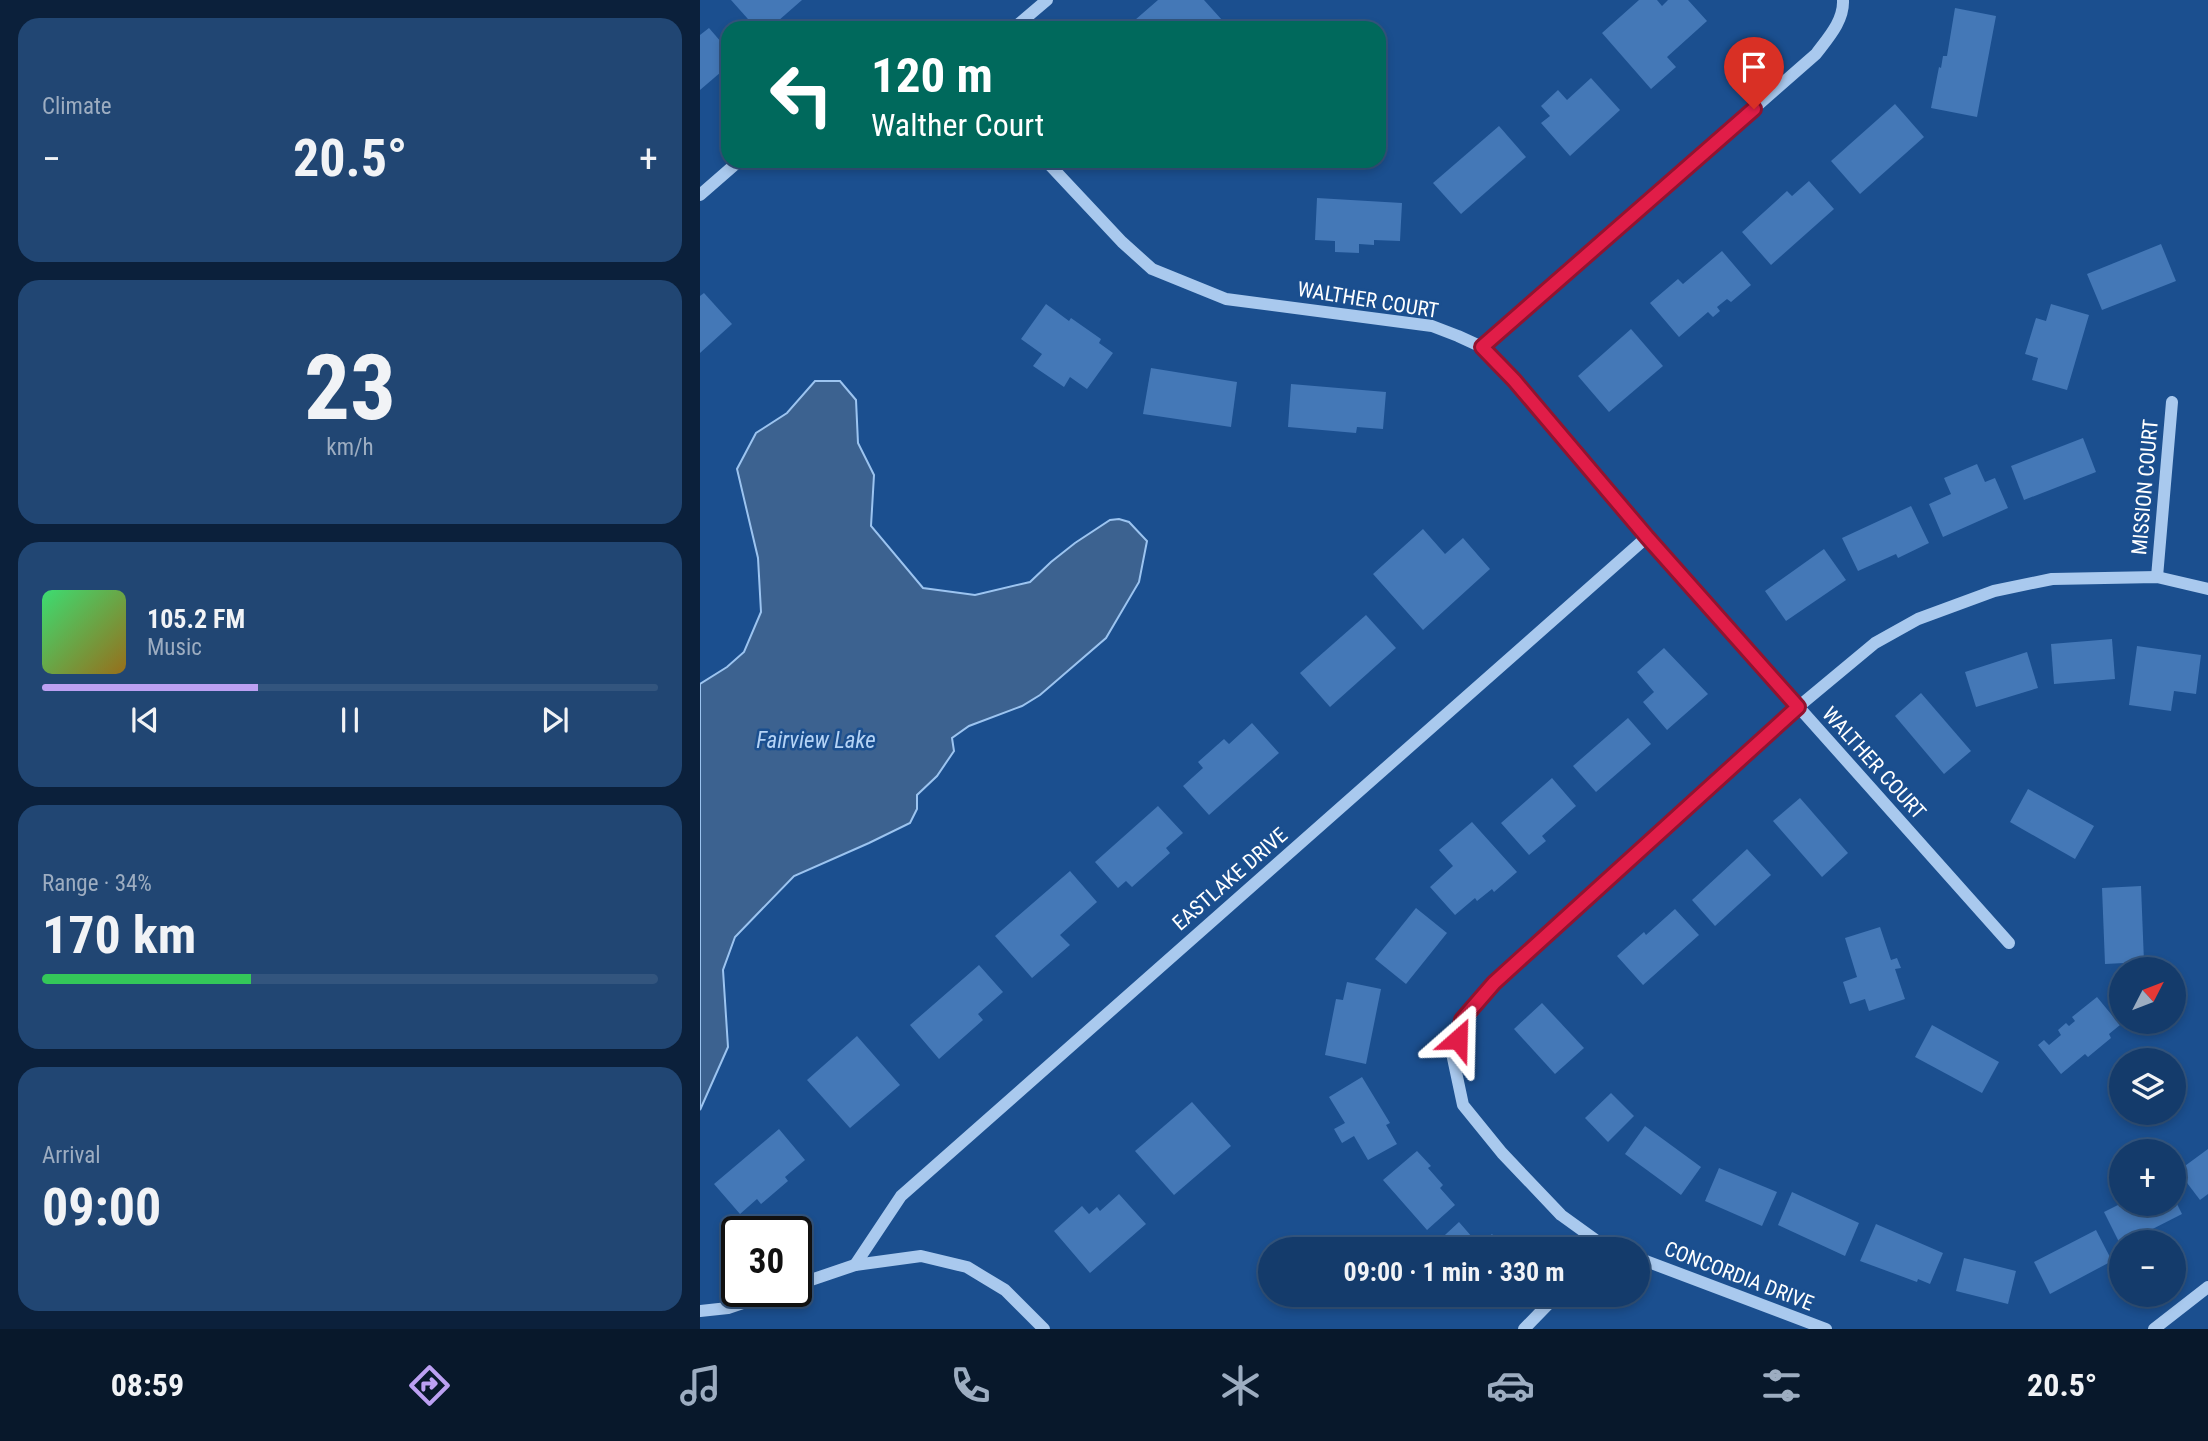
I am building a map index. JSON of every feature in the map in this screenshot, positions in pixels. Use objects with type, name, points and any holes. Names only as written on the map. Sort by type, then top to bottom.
[{"type":"street","points":[[1022,21],[1047,0]]},
{"type":"street","points":[[1482,347],[1816,54],[1844,12],[1843,0]]},
{"type":"street","points":[[700,195],[732,168]]},
{"type":"street","name":"WALTHER COURT","points":[[1053,168],[1122,242],[1153,269],[1226,299],[1432,326],[1482,347],[1514,380],[1647,537],[2009,943]]},
{"type":"street","name":"MISSION COURT","points":[[2157,577],[2172,402]]},
{"type":"street","name":"EASTLAKE DRIVE","points":[[855,1265],[901,1196],[1647,537]]},
{"type":"street","points":[[1591,1237],[1561,1215],[1502,1153],[1462,1105],[1453,1058],[1462,1020],[1494,983],[1798,707],[1875,643],[1918,619],[1982,595],[2052,579],[2157,577],[2208,589]]},
{"type":"street","points":[[812,1280],[855,1265],[921,1256],[967,1267],[1005,1290],[1044,1329]]},
{"type":"street","name":"CONCORDIA DRIVE","points":[[1650,1263],[1826,1329]]},
{"type":"street","points":[[2154,1329],[2208,1287]]},
{"type":"street","points":[[700,1311],[731,1307]]},
{"type":"street","points":[[1524,1329],[1545,1307]]},
{"type":"water","name":"Fairview Lake","points":[[815,381],[840,381],[856,400],[858,443],[874,475],[871,526],[923,588],[975,595],[1030,582],[1075,543],[1110,520],[1129,522],[1147,541],[1139,582],[1106,638],[1040,695],[1022,706],[969,726],[952,738],[954,751],[937,776],[917,795],[917,809],[910,823],[794,876],[735,937],[723,970],[728,1047],[700,1110],[700,684],[727,667],[744,652],[761,612],[758,558],[737,469],[756,433],[787,413]]},
{"type":"building","points":[[731,0],[802,0],[778,21],[750,21]]},
{"type":"building","points":[[1158,0],[1204,0],[1222,20],[1136,21]]},
{"type":"building","points":[[1639,0],[1657,0],[1662,6],[1668,0],[1688,0],[1707,21],[1667,57],[1676,67],[1651,89],[1602,33]]},
{"type":"building","points":[[1955,8],[1996,16],[1977,117],[1931,108],[1939,67],[1941,68],[1943,56],[1947,56]]},
{"type":"building","points":[[709,28],[721,42],[721,72],[700,90],[700,35]]},
{"type":"building","points":[[1591,78],[1620,110],[1570,156],[1541,123],[1550,116],[1541,106],[1558,90],[1567,100]]},
{"type":"building","points":[[1895,104],[1924,137],[1860,194],[1831,161]]},
{"type":"building","points":[[1499,126],[1526,157],[1461,214],[1433,183]]},
{"type":"building","points":[[1809,181],[1834,209],[1771,265],[1742,232],[1787,191],[1792,196]]},
{"type":"building","points":[[1317,198],[1402,203],[1400,241],[1374,240],[1374,245],[1359,244],[1359,253],[1335,252],[1335,241],[1315,240]]},
{"type":"building","points":[[2161,244],[2176,281],[2102,310],[2087,274]]},
{"type":"building","points":[[1722,251],[1751,285],[1731,302],[1727,299],[1717,307],[1720,311],[1713,317],[1708,312],[1679,337],[1650,303],[1678,279],[1683,284]]},
{"type":"building","points":[[704,293],[732,324],[700,353],[700,296]]},
{"type":"building","points":[[1046,304],[1101,339],[1099,343],[1113,353],[1087,389],[1070,377],[1064,387],[1033,366],[1042,354],[1021,339]]},
{"type":"building","points":[[2051,304],[2089,315],[2067,390],[2032,380],[2038,358],[2025,354],[2036,318],[2046,321]]},
{"type":"building","points":[[1631,329],[1663,366],[1609,412],[1578,376]]},
{"type":"building","points":[[1151,368],[1237,382],[1231,427],[1143,414]]},
{"type":"building","points":[[1291,384],[1386,392],[1383,429],[1357,427],[1356,433],[1288,427]]},
{"type":"building","points":[[2083,438],[2096,472],[2024,500],[2011,466]]},
{"type":"building","points":[[1977,464],[1985,482],[1995,478],[2008,508],[1943,537],[1929,504],[1951,494],[1944,478]]},
{"type":"building","points":[[1911,506],[1929,543],[1898,558],[1896,554],[1858,571],[1842,538]]},
{"type":"building","points":[[1423,529],[1445,554],[1463,538],[1490,569],[1423,630],[1373,574]]},
{"type":"building","points":[[1824,549],[1846,580],[1786,621],[1765,591]]},
{"type":"building","points":[[1366,615],[1396,648],[1330,707],[1300,673]]},
{"type":"building","points":[[2112,639],[2115,679],[2054,684],[2051,644]]},
{"type":"building","points":[[2137,646],[2201,655],[2196,694],[2174,691],[2171,711],[2129,705]]},
{"type":"building","points":[[1664,648],[1708,694],[1667,730],[1643,702],[1654,692],[1637,672]]},
{"type":"building","points":[[2027,652],[2038,688],[1976,707],[1965,672]]},
{"type":"building","points":[[1921,693],[1971,751],[1944,774],[1895,716]]},
{"type":"building","points":[[1628,718],[1651,744],[1596,792],[1573,766]]},
{"type":"building","points":[[1252,723],[1279,753],[1209,815],[1183,786],[1203,768],[1198,762],[1224,739],[1229,744]]},
{"type":"building","points":[[1552,778],[1576,806],[1542,836],[1546,841],[1529,855],[1501,823]]},
{"type":"building","points":[[2028,789],[2094,826],[2075,859],[2010,822]]},
{"type":"building","points":[[1800,798],[1848,853],[1822,877],[1773,821]]},
{"type":"building","points":[[1158,806],[1183,833],[1166,848],[1170,853],[1132,887],[1126,881],[1118,888],[1095,862]]},
{"type":"building","points":[[1472,822],[1517,872],[1494,892],[1492,889],[1477,901],[1475,898],[1455,915],[1430,887],[1453,866],[1439,850]]},
{"type":"building","points":[[1747,849],[1771,875],[1715,926],[1692,900]]},
{"type":"building","points":[[1070,871],[1097,902],[1060,935],[1070,945],[1032,978],[995,936]]},
{"type":"building","points":[[2141,886],[2144,957],[2109,957],[2109,964],[2105,964],[2102,888]]},
{"type":"building","points":[[1416,908],[1447,933],[1406,984],[1375,959]]},
{"type":"building","points":[[1675,909],[1699,935],[1643,985],[1617,956]]},
{"type":"building","points":[[1880,927],[1891,960],[1897,958],[1901,968],[1895,969],[1905,999],[1869,1011],[1865,999],[1850,1004],[1843,982],[1857,977],[1845,938]]},
{"type":"building","points":[[979,965],[1003,992],[978,1014],[983,1020],[939,1059],[910,1025]]},
{"type":"building","points":[[1347,982],[1381,989],[1366,1064],[1325,1055],[1336,999],[1343,1000]]},
{"type":"building","points":[[2097,997],[2109,1012],[2111,1038],[2088,1057],[2085,1054],[2061,1074],[2038,1045],[2044,1040],[2049,1045],[2061,1035],[2058,1030],[2066,1023],[2069,1026],[2075,1021],[2072,1017]]},
{"type":"building","points":[[1542,1003],[1584,1048],[1555,1074],[1514,1029]]},
{"type":"building","points":[[1932,1025],[1999,1062],[1982,1093],[1915,1057]]},
{"type":"building","points":[[857,1036],[900,1085],[850,1128],[807,1080]]},
{"type":"building","points":[[1362,1077],[1390,1123],[1386,1125],[1397,1144],[1368,1160],[1354,1136],[1342,1143],[1334,1129],[1345,1123],[1329,1097]]},
{"type":"building","points":[[1611,1093],[1634,1116],[1608,1142],[1585,1118]]},
{"type":"building","points":[[1192,1102],[1231,1146],[1174,1195],[1135,1151]]},
{"type":"building","points":[[1645,1126],[1701,1167],[1681,1195],[1625,1154]]},
{"type":"building","points":[[779,1129],[805,1160],[785,1177],[788,1181],[761,1204],[757,1199],[740,1214],[714,1184]]},
{"type":"building","points":[[2208,1149],[2208,1194],[2200,1200],[2186,1182],[2186,1165]]},
{"type":"building","points":[[1417,1151],[1431,1166],[1428,1168],[1443,1185],[1440,1188],[1455,1205],[1427,1230],[1383,1180]]},
{"type":"building","points":[[1719,1168],[1777,1192],[1762,1226],[1705,1201]]},
{"type":"building","points":[[1792,1192],[1859,1223],[1845,1256],[1778,1225]]},
{"type":"building","points":[[1119,1194],[1146,1224],[1090,1273],[1054,1231],[1082,1206],[1089,1214],[1097,1207],[1100,1211]]},
{"type":"building","points":[[2109,1210],[2109,1216],[2178,1216],[2151,1230],[2113,1230],[2104,1212]]},
{"type":"building","points":[[1459,1222],[1472,1237],[1443,1237]]},
{"type":"building","points":[[1876,1224],[1943,1253],[1930,1284],[1918,1279],[1917,1282],[1860,1261]]},
{"type":"building","points":[[2096,1230],[2109,1255],[2109,1263],[2050,1294],[2034,1262]]},
{"type":"building","points":[[1964,1258],[2016,1271],[2008,1304],[1956,1291]]},
{"type":"route","points":[[1458,1039],[1462,1020],[1494,983],[1798,707],[1647,537],[1514,380],[1482,347],[1754,109]]}]
